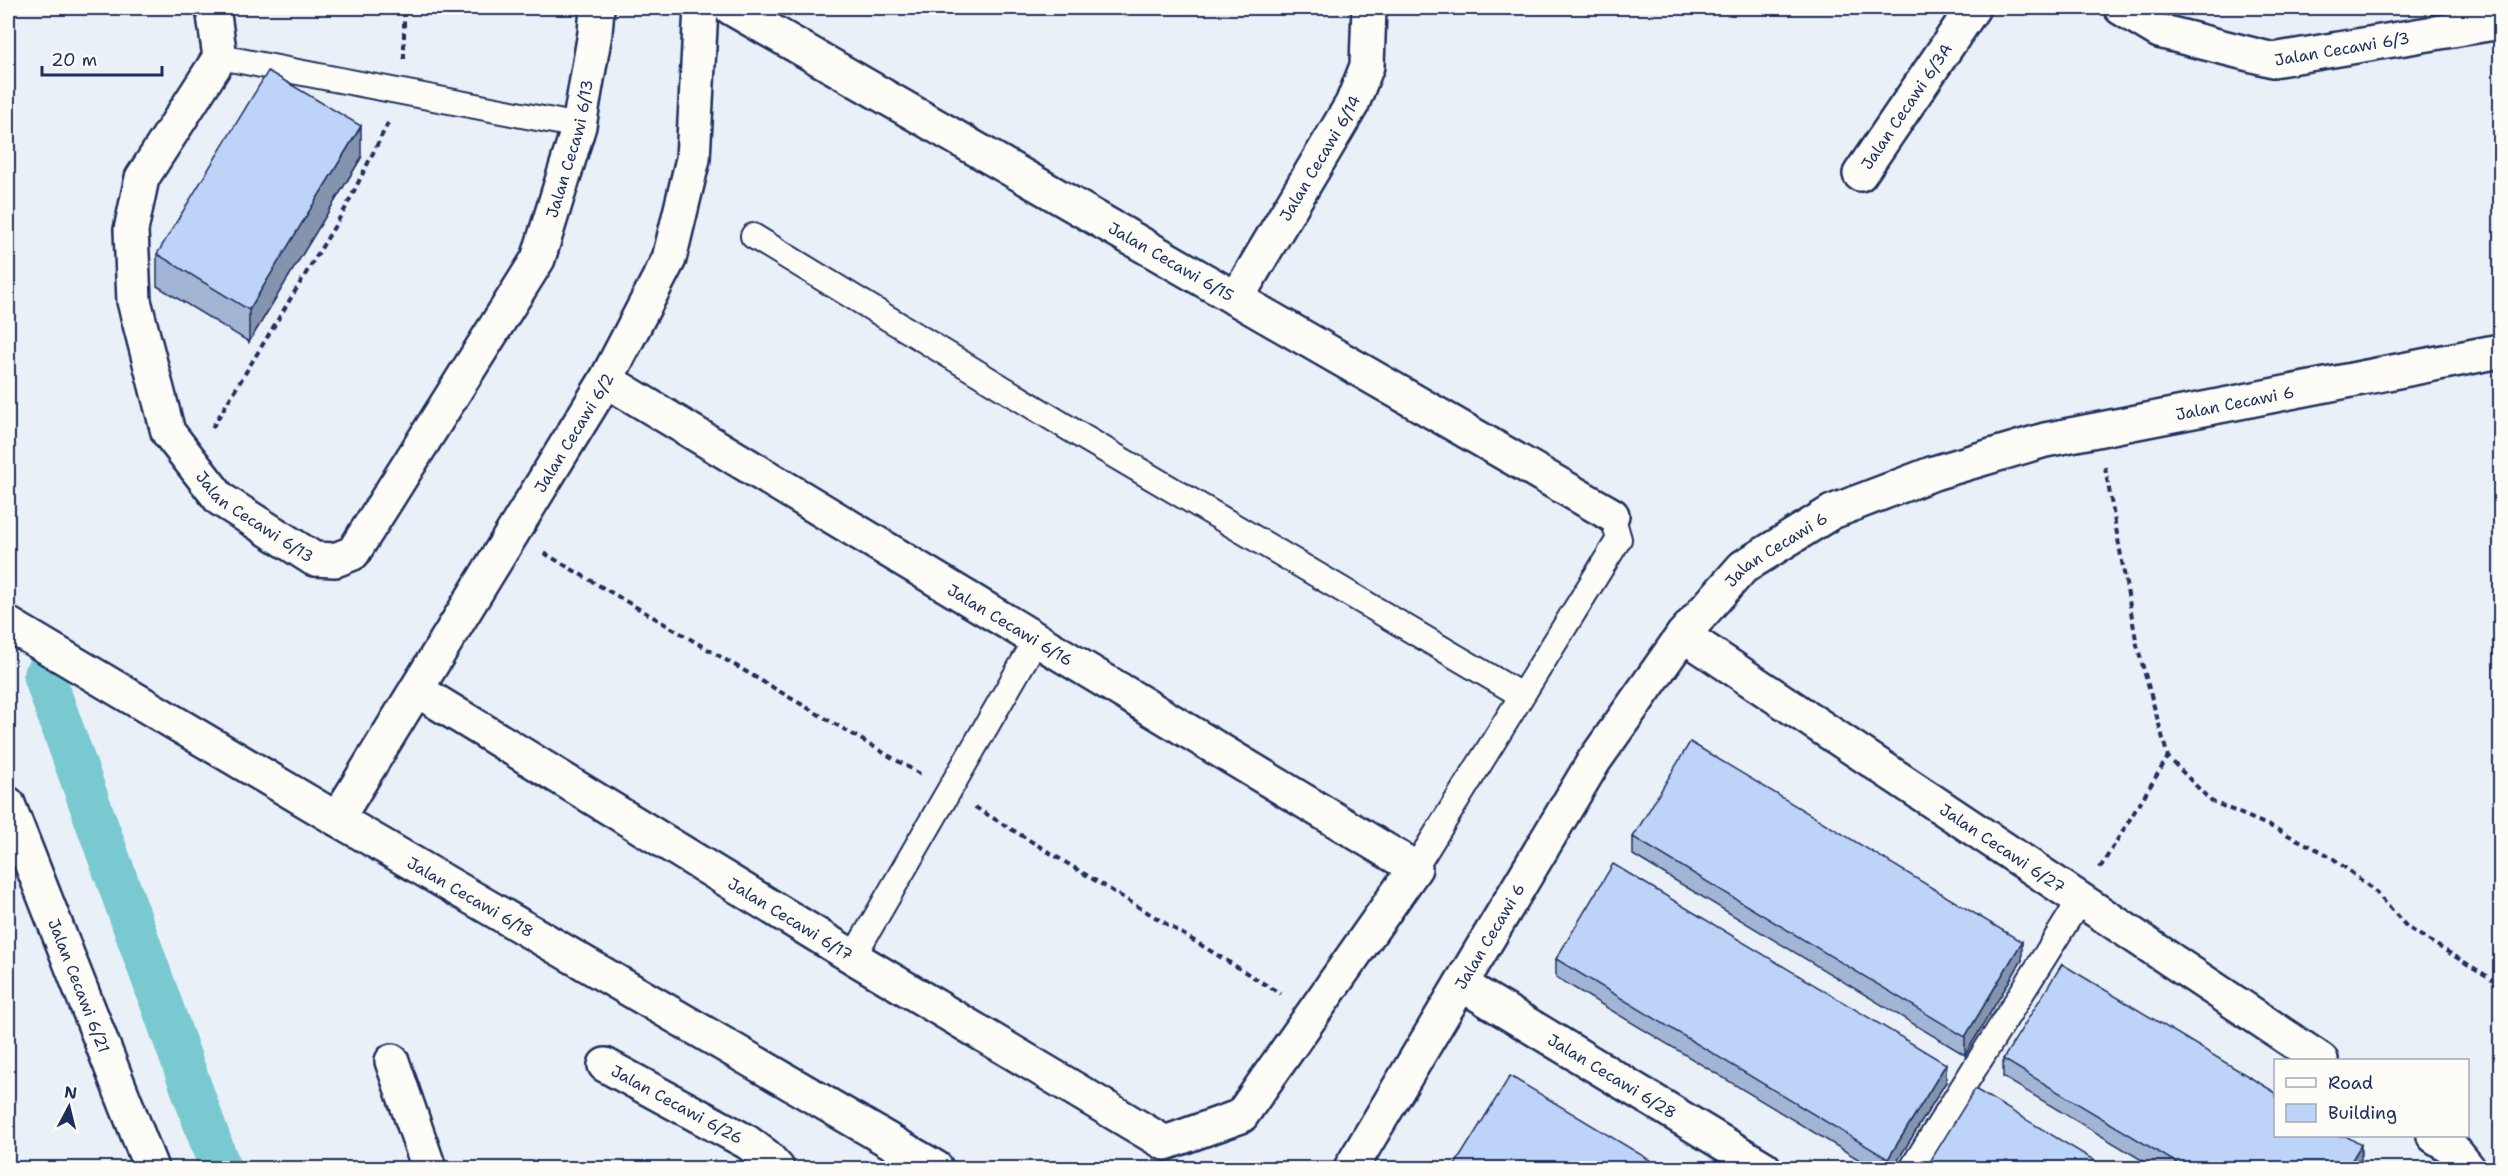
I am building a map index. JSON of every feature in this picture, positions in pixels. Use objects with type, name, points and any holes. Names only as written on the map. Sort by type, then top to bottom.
[{"type":"street","points":[[213,8],[220,57]]},
{"type":"street","name":"Jalan Cecawi 6/13","points":[[220,57],[142,178],[130,230],[134,301],[168,432],[191,462],[220,499],[314,559],[335,560],[353,553],[538,259],[579,126],[597,8]]},
{"type":"street","name":"Jalan Cecawi 6/2","points":[[337,819],[606,380],[669,259],[693,159],[701,8]]},
{"type":"street","name":"Jalan Cecawi 6/15","points":[[731,8],[1612,515]]},
{"type":"street","name":"Jalan Cecawi 6/14","points":[[1236,299],[1352,104],[1367,66],[1369,8]]},
{"type":"street","name":"Jalan Cecawi 6/3A","points":[[1860,174],[1973,8]]},
{"type":"street","name":"Jalan Cecawi 6/3","points":[[2121,8],[2159,31],[2273,60],[2480,19]]},
{"type":"street","name":"Jalan Cecawi 6","points":[[1350,1168],[1594,761],[1683,635],[1743,567],[1832,512],[1934,472],[2045,441],[2500,351]]},
{"type":"street","name":"Jalan Cecawi 6/16","points":[[606,380],[1415,868]]},
{"type":"street","name":"Jalan Cecawi 6/18","points":[[8,624],[337,819],[936,1168]]},
{"type":"street","name":"Jalan Cecawi 6/27","points":[[1683,635],[2319,1059]]},
{"type":"street","name":"Jalan Cecawi 6/17","points":[[417,690],[853,957],[1165,1143],[1241,1116],[1313,1014]]},
{"type":"street","name":"Jalan Cecawi 6/21","points":[[8,804],[151,1168]]},
{"type":"street","points":[[1313,1014],[1415,868]]},
{"type":"street","name":"Jalan Cecawi 6/28","points":[[1461,984],[1764,1168]]},
{"type":"street","points":[[392,1061],[429,1168]]},
{"type":"street","name":"Jalan Cecawi 6/26","points":[[605,1065],[747,1142],[766,1156],[777,1168]]},
{"type":"street","points":[[2436,1137],[2451,1147],[2468,1168]]},
{"type":"lane","points":[[220,57],[579,126]]},
{"type":"lane","points":[[753,236],[1083,437],[1521,695]]},
{"type":"lane","points":[[1415,868],[1619,539],[1612,515]]},
{"type":"lane","points":[[853,957],[1036,640]]},
{"type":"lane","points":[[1912,1168],[2080,900]]},
{"type":"path","points":[[191,462],[345,209],[403,92],[404,8]]},
{"type":"path","points":[[2098,430],[2137,645],[2168,757],[2211,801],[2272,827],[2330,856],[2374,891],[2407,927],[2500,984]]},
{"type":"path","points":[[512,534],[949,791],[1313,1014]]},
{"type":"path","points":[[2080,900],[2168,757]]},
{"type":"building","points":[[268,71],[361,126],[249,310],[157,254]]},
{"type":"building","points":[[1690,742],[2022,942],[1965,1037],[1633,837]]},
{"type":"building","points":[[1613,864],[1946,1064],[1888,1159],[1556,959]]},
{"type":"building","points":[[2062,964],[2274,1092],[2274,1137],[2348,1137],[2361,1145],[2347,1168],[2185,1168],[2003,1059]]},
{"type":"building","points":[[1510,1076],[1663,1168],[1453,1168]]},
{"type":"building","points":[[1975,1089],[2107,1168],[1926,1168]]},
{"type":"waterway","points":[[44,676],[220,1168]]}]
